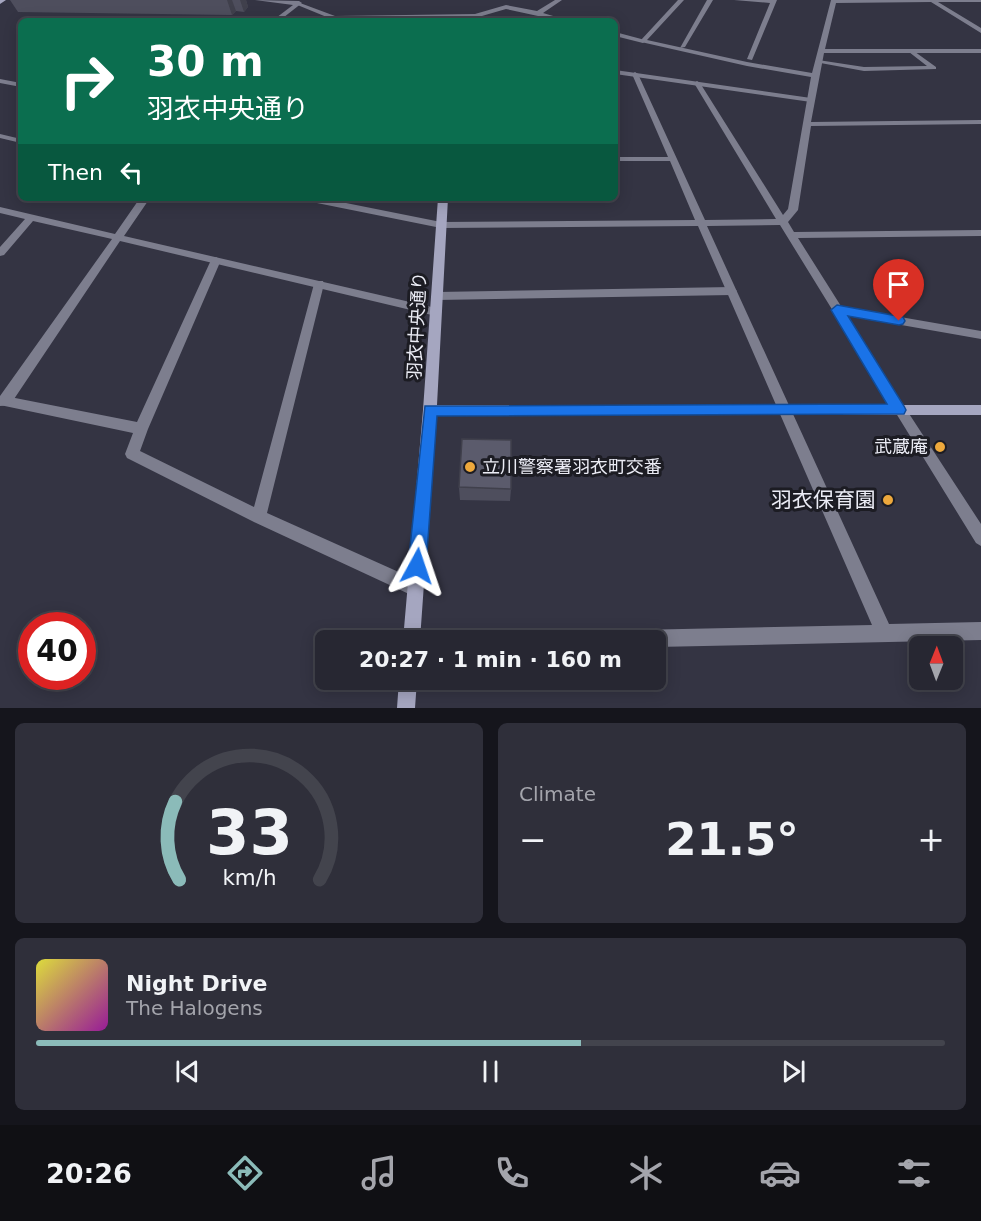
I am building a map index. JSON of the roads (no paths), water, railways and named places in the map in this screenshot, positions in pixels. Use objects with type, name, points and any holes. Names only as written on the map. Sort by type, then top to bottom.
[{"type":"street","points":[[258,0],[300,2],[334,18],[475,16],[506,7],[556,18]]},
{"type":"street","points":[[538,13],[559,0]]},
{"type":"street","points":[[643,41],[681,0]]},
{"type":"street","points":[[682,46],[710,0]]},
{"type":"street","points":[[737,0],[774,1],[750,59]]},
{"type":"street","points":[[322,201],[441,225],[782,222],[793,210],[815,76],[833,1],[981,0]]},
{"type":"street","points":[[932,1],[981,31]]},
{"type":"street","points":[[279,18],[300,2]]},
{"type":"street","points":[[618,35],[736,62],[815,76]]},
{"type":"street","points":[[820,51],[981,51]]},
{"type":"street","points":[[818,62],[864,69],[934,68],[911,51]]},
{"type":"street","points":[[618,72],[811,100]]},
{"type":"street","points":[[635,74],[884,633]]},
{"type":"street","points":[[0,81],[18,84]]},
{"type":"street","points":[[697,83],[981,538]]},
{"type":"street","points":[[806,124],[981,122]]},
{"type":"street","points":[[0,136],[18,140]]},
{"type":"street","points":[[618,159],[673,159]]},
{"type":"street","points":[[141,429],[3,401],[143,201]]},
{"type":"street","name":"羽衣中央通り","points":[[412,630],[430,410],[443,201]]},
{"type":"street","points":[[0,210],[436,312]]},
{"type":"street","points":[[0,253],[31,217]]},
{"type":"street","points":[[791,235],[981,233]]},
{"type":"street","points":[[216,260],[132,454],[259,517],[415,588]]},
{"type":"street","points":[[259,517],[319,285]]},
{"type":"street","points":[[437,296],[732,291]]},
{"type":"street","points":[[837,310],[981,335]]},
{"type":"street","points":[[430,410],[981,410]]},
{"type":"street","points":[[666,638],[981,631]]},
{"type":"street","points":[[406,708],[407,690]]},
{"type":"place","name":"武蔵庵","points":[[940,447]]},
{"type":"place","name":"立川警察署羽衣町交番","points":[[470,467]]},
{"type":"place","name":"羽衣保育園","points":[[888,500]]}]
